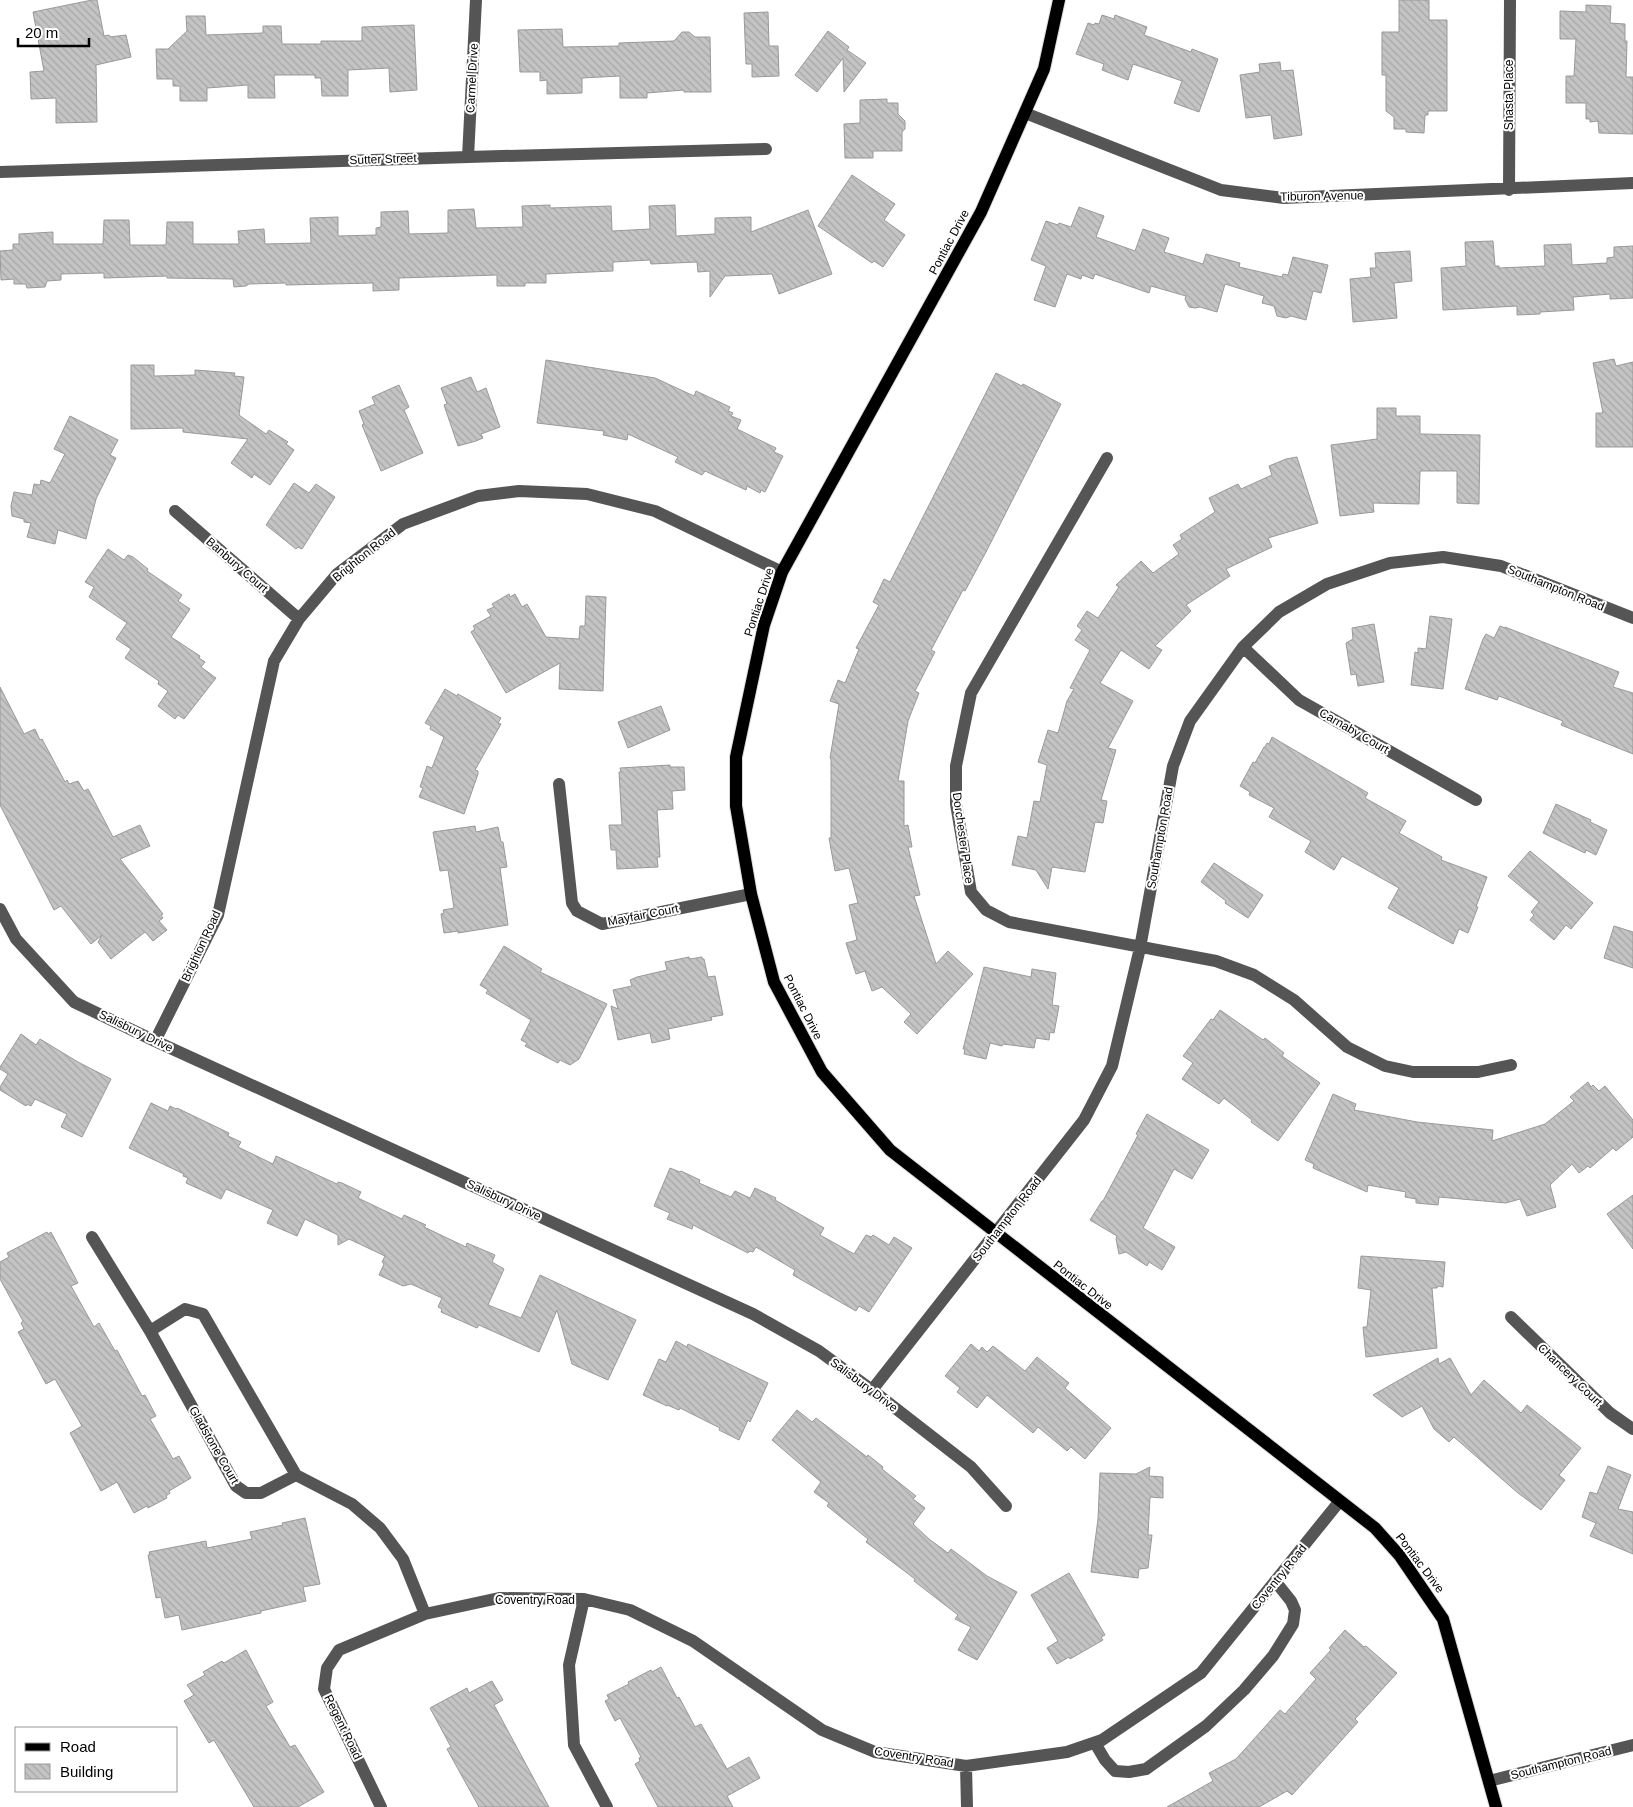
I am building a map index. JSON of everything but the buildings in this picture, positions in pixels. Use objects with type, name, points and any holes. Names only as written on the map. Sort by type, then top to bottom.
[{"type":"main road","name":"Pontiac Drive","points":[[1059,0],[1044,69],[981,212],[782,572],[764,625],[736,757],[736,806],[751,894],[774,982],[822,1072],[890,1150],[1339,1502],[1375,1528],[1400,1556],[1443,1619],[1496,1807]]},
{"type":"street","name":"Carmel Drive","points":[[468,157],[476,0]]},
{"type":"street","name":"Shasta Place","points":[[1509,190],[1510,0]]},
{"type":"street","name":"Tiburon Avenue","points":[[1025,113],[1221,190],[1284,198],[1509,190],[1633,183]]},
{"type":"street","name":"Sutter Street","points":[[0,172],[766,149]]},
{"type":"street","name":"Dorchester Place","points":[[1107,458],[971,693],[956,766],[956,804],[971,892],[986,910],[1009,922],[1216,961],[1254,975],[1294,1000],[1347,1047],[1385,1066],[1413,1072],[1478,1072],[1511,1065]]},
{"type":"street","name":"Brighton Road","points":[[155,1041],[218,914],[274,661],[299,619],[337,574],[403,524],[478,496],[519,491],[587,494],[655,511],[782,572]]},
{"type":"street","name":"Banbury Court","points":[[175,511],[299,619]]},
{"type":"street","name":"Southampton Road","points":[[872,1390],[1084,1120],[1112,1066],[1140,948],[1173,766],[1190,721],[1243,647],[1279,612],[1327,584],[1390,563],[1443,557],[1501,566],[1633,618]]},
{"type":"street","name":"Carnaby Court","points":[[1243,647],[1299,700],[1476,800]]},
{"type":"street","name":"Mayfair Court","points":[[559,784],[572,903],[577,911],[602,924],[751,894]]},
{"type":"street","name":"Salisbury Drive","points":[[0,909],[16,939],[74,1002],[155,1041],[754,1314],[819,1351],[872,1390],[971,1467],[1006,1506]]},
{"type":"street","name":"Gladstone Court","points":[[92,1237],[150,1330],[236,1486],[246,1493],[261,1493],[296,1475]]},
{"type":"street","points":[[150,1330],[186,1309],[203,1314],[296,1475],[352,1504],[380,1528],[403,1559],[425,1614]]},
{"type":"street","name":"Chancery Court","points":[[1511,1317],[1610,1413],[1633,1429]]},
{"type":"street","name":"Coventry Road","points":[[425,1614],[499,1598],[584,1599],[630,1610],[693,1641],[822,1730],[875,1752],[966,1766],[1067,1752],[1095,1743],[1201,1672],[1339,1502]]},
{"type":"street","points":[[1095,1743],[1105,1760],[1115,1770],[1128,1772],[1146,1769],[1206,1726],[1244,1690],[1273,1656],[1293,1624],[1295,1610],[1291,1600],[1275,1581]]},
{"type":"street","points":[[584,1599],[569,1665],[574,1745],[607,1807]]},
{"type":"street","name":"Regent Road","points":[[382,1807],[324,1689],[327,1668],[339,1650],[425,1614]]},
{"type":"street","name":"Southampton Road","points":[[1489,1781],[1633,1745]]},
{"type":"street","points":[[966,1766],[967,1807]]}]
